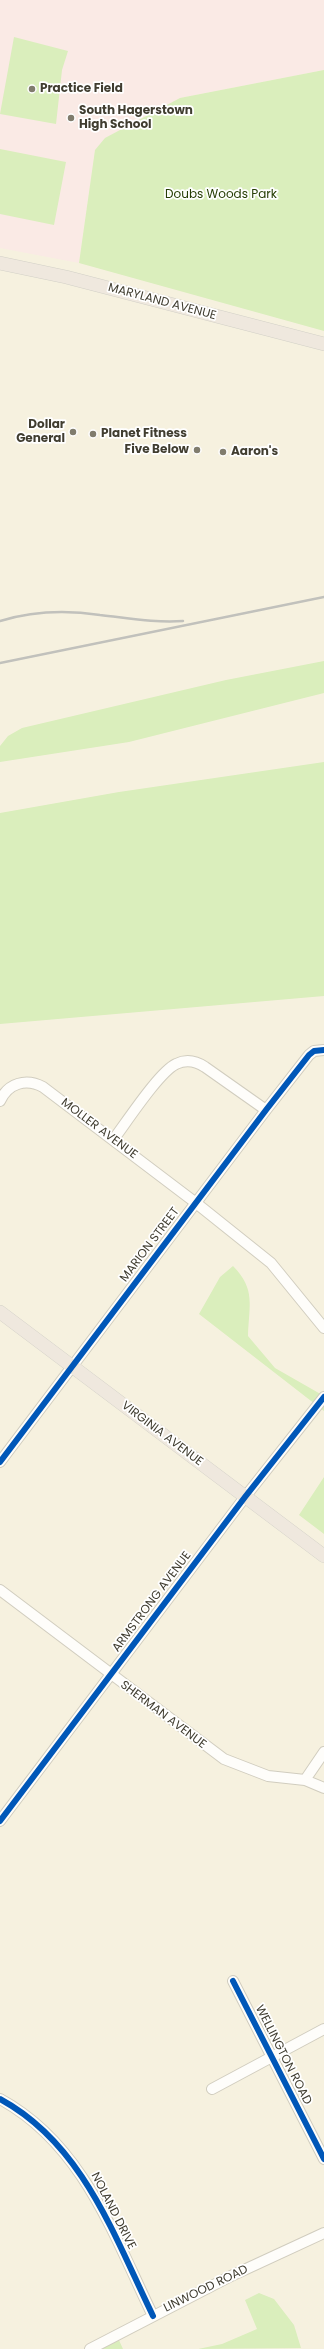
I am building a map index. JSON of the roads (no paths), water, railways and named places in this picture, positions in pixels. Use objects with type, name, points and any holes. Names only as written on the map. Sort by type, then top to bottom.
[{"type":"main road","name":"MARYLAND AVENUE","points":[[0,263],[81,281],[324,344]]},
{"type":"main road","name":"VIRGINIA AVENUE","points":[[0,1312],[324,1556]]},
{"type":"street","name":"MARION STREET","points":[[0,1462],[309,1055],[314,1051],[324,1050]]},
{"type":"street","points":[[113,1140],[163,1075],[175,1064],[183,1061],[199,1063],[266,1110]]},
{"type":"street","name":"MOLLER AVENUE","points":[[0,1101],[8,1089],[23,1082],[32,1082],[42,1087],[196,1203],[271,1263],[324,1328]]},
{"type":"street","name":"ARMSTRONG AVENUE","points":[[0,1821],[245,1497],[324,1397]]},
{"type":"street","name":"SHERMAN AVENUE","points":[[0,1590],[111,1676],[224,1759],[268,1776],[305,1780],[324,1788]]},
{"type":"street","points":[[305,1780],[324,1752]]},
{"type":"street","name":"WELLINGTON ROAD","points":[[233,1981],[273,2056],[324,2159]]},
{"type":"street","points":[[212,2089],[324,2029]]},
{"type":"street","name":"NOLAND DRIVE","points":[[0,2099],[30,2120],[54,2140],[83,2175],[96,2198],[153,2316]]},
{"type":"street","name":"LINWOOD ROAD","points":[[90,2349],[153,2316],[324,2232]]},
{"type":"railway","points":[[0,663],[324,597]]},
{"type":"railway","points":[[0,621],[25,615],[50,612],[88,613],[152,621],[183,621]]},
{"type":"place","name":"Practice Field","points":[[32,89]]},
{"type":"place","name":"South Hagerstown High School","points":[[71,118]]},
{"type":"place","name":"Dollar General","points":[[73,432]]},
{"type":"place","name":"Planet Fitness","points":[[93,434]]},
{"type":"place","name":"Five Below","points":[[197,450]]},
{"type":"place","name":"Aaron's","points":[[223,452]]},
{"type":"park label","name":"Doubs Woods Park","points":[[221,195]]}]
